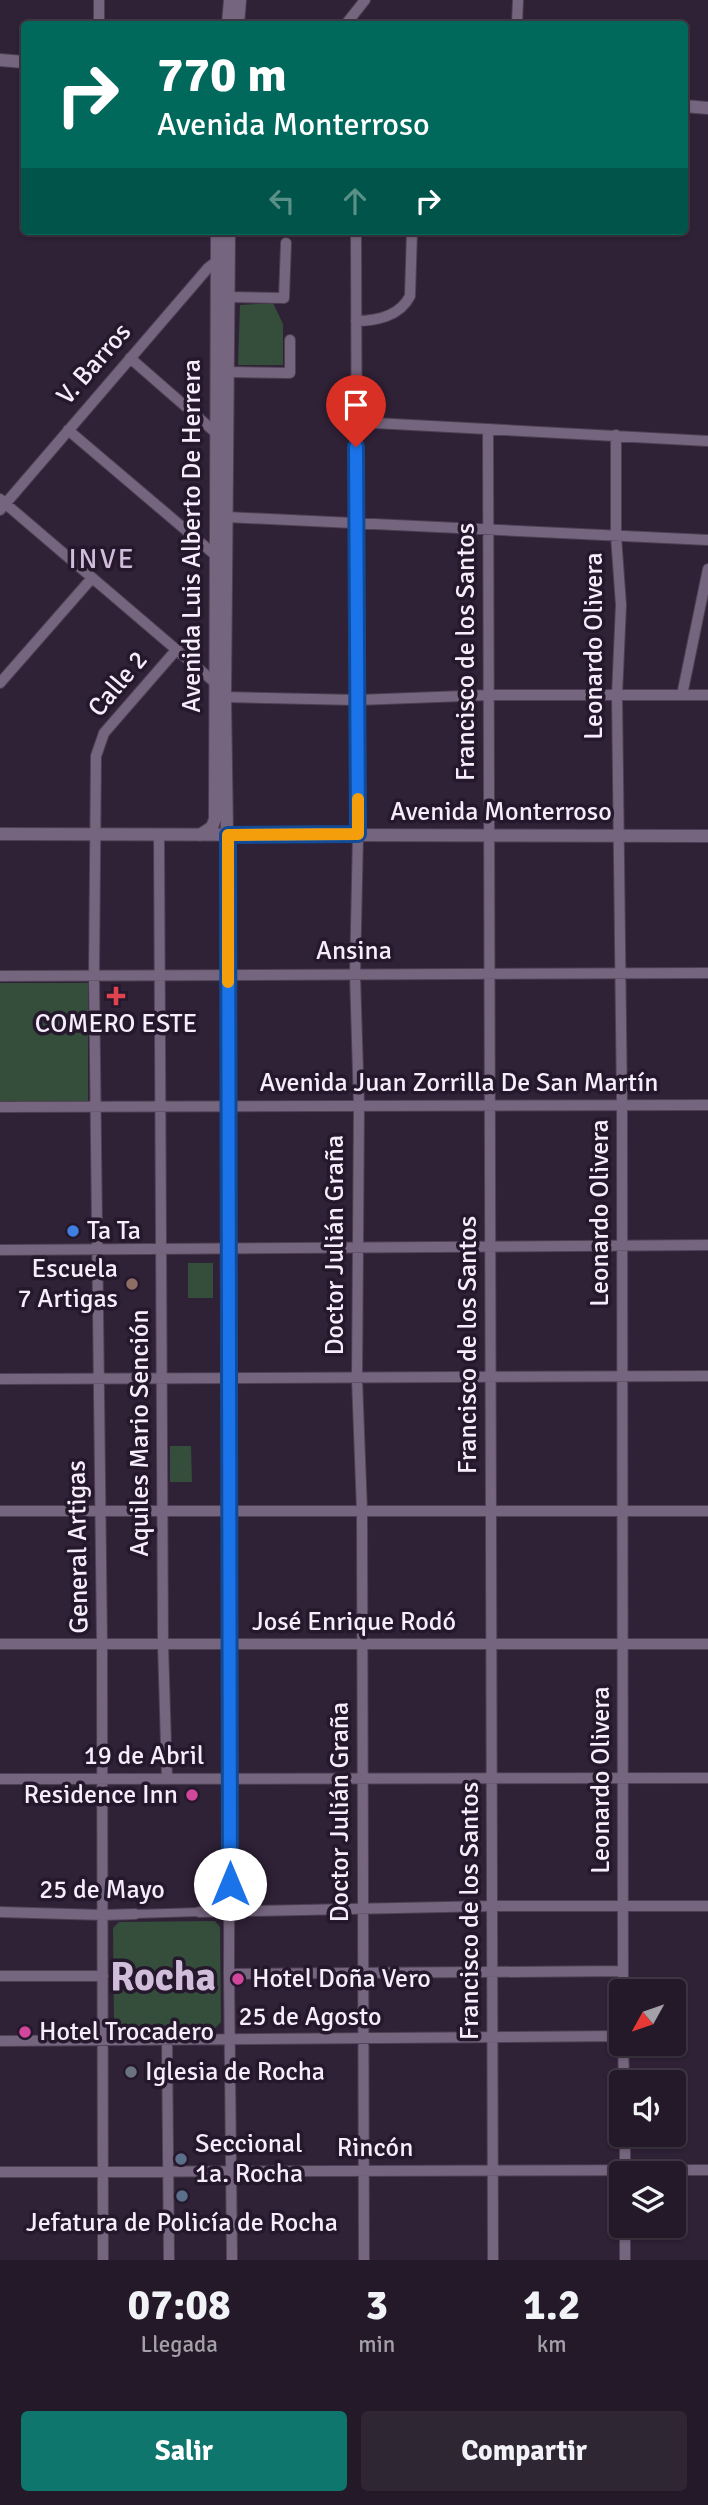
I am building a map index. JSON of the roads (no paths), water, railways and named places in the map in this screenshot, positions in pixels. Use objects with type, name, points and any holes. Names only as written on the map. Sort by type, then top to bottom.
[{"type":"street","points":[[99,0],[99,21]]},
{"type":"street","points":[[228,21],[230,0]]},
{"type":"street","points":[[238,21],[240,0]]},
{"type":"street","points":[[348,21],[365,0]]},
{"type":"street","points":[[517,21],[518,0]]},
{"type":"street","points":[[0,60],[21,62]]},
{"type":"street","points":[[688,106],[708,108]]},
{"type":"street","name":"Avenida Luis Alberto De Herrera","points":[[218,235],[229,297],[228,372],[221,434],[226,517],[225,697],[228,835]]},
{"type":"street","name":"Avenida Luis Alberto De Herrera","points":[[200,835],[208,831],[215,819],[214,554],[221,434],[223,261],[228,235]]},
{"type":"street","name":"Doctor Julián Graña","points":[[356,235],[358,834],[355,974],[359,1106],[357,1379],[362,1511],[364,2260]]},
{"type":"street","points":[[356,321],[380,320],[407,301],[410,296],[412,235]]},
{"type":"street","points":[[229,297],[285,298],[286,243]]},
{"type":"street","name":"V. Barros","points":[[2,504],[208,268],[223,261]]},
{"type":"street","points":[[228,372],[290,373],[290,340]]},
{"type":"street","points":[[130,358],[221,434]]},
{"type":"street","points":[[356,422],[708,442]]},
{"type":"street","points":[[68,429],[214,554]]},
{"type":"street","name":"Francisco de los Santos","points":[[488,429],[493,2260]]},
{"type":"street","name":"Leonardo Olivera","points":[[616,435],[621,605],[617,695],[622,1106],[623,1979]]},
{"type":"street","points":[[2,504],[214,681],[225,697],[358,699],[489,695],[708,695]]},
{"type":"street","points":[[226,517],[708,540]]},
{"type":"street","points":[[682,695],[708,569]]},
{"type":"street","points":[[0,683],[92,578]]},
{"type":"street","name":"Calle 2","points":[[96,834],[96,756],[104,733],[177,649]]},
{"type":"street","name":"Avenida Monterroso","points":[[0,834],[708,836]]},
{"type":"street","name":"General Artigas","points":[[96,834],[94,975],[103,1779],[103,2260]]},
{"type":"street","name":"Aquiles Mario Sención","points":[[159,835],[163,1644],[167,1779]]},
{"type":"street","points":[[228,835],[229,1974],[232,2260]]},
{"type":"street","name":"Ansina","points":[[0,976],[708,973]]},
{"type":"street","name":"Avenida Juan Zorrilla De San Martín","points":[[0,1107],[708,1105]]},
{"type":"street","points":[[0,1250],[708,1245]]},
{"type":"street","points":[[0,1379],[708,1376]]},
{"type":"street","points":[[0,1511],[708,1511]]},
{"type":"street","name":"José Enrique Rodó","points":[[0,1644],[708,1644]]},
{"type":"street","name":"19 de Abril","points":[[0,1779],[708,1779]]},
{"type":"street","name":"25 de Mayo","points":[[0,1912],[103,1915],[493,1906],[708,1906]]},
{"type":"street","points":[[229,1974],[623,1971]]},
{"type":"street","points":[[0,1976],[103,1976]]},
{"type":"street","name":"25 de Agosto","points":[[0,2041],[609,2036]]},
{"type":"street","points":[[167,2040],[169,2260]]},
{"type":"street","name":"Rincón","points":[[686,2170],[708,2170]]},
{"type":"street","name":"Rincón","points":[[0,2172],[609,2171]]},
{"type":"street","points":[[625,2238],[625,2260]]},
{"type":"place","name":"COMERO ESTE","points":[[116,996]]},
{"type":"place","name":"Ta Ta","points":[[73,1231]]},
{"type":"place","name":"Escuela 7 Artigas","points":[[132,1284]]},
{"type":"place","name":"Residence Inn","points":[[192,1795]]},
{"type":"place","name":"Hotel Doña Vero","points":[[238,1979]]},
{"type":"place","name":"Hotel Trocadero","points":[[25,2032]]},
{"type":"place","name":"Iglesia de Rocha","points":[[131,2072]]},
{"type":"place","name":"Seccional 1a. Rocha","points":[[181,2159]]},
{"type":"place","name":"Jefatura de Policía de Rocha","points":[[182,2196]]},
{"type":"district","name":"INVE","points":[[102,559]]},
{"type":"district","name":"Rocha","points":[[163,1977]]}]
